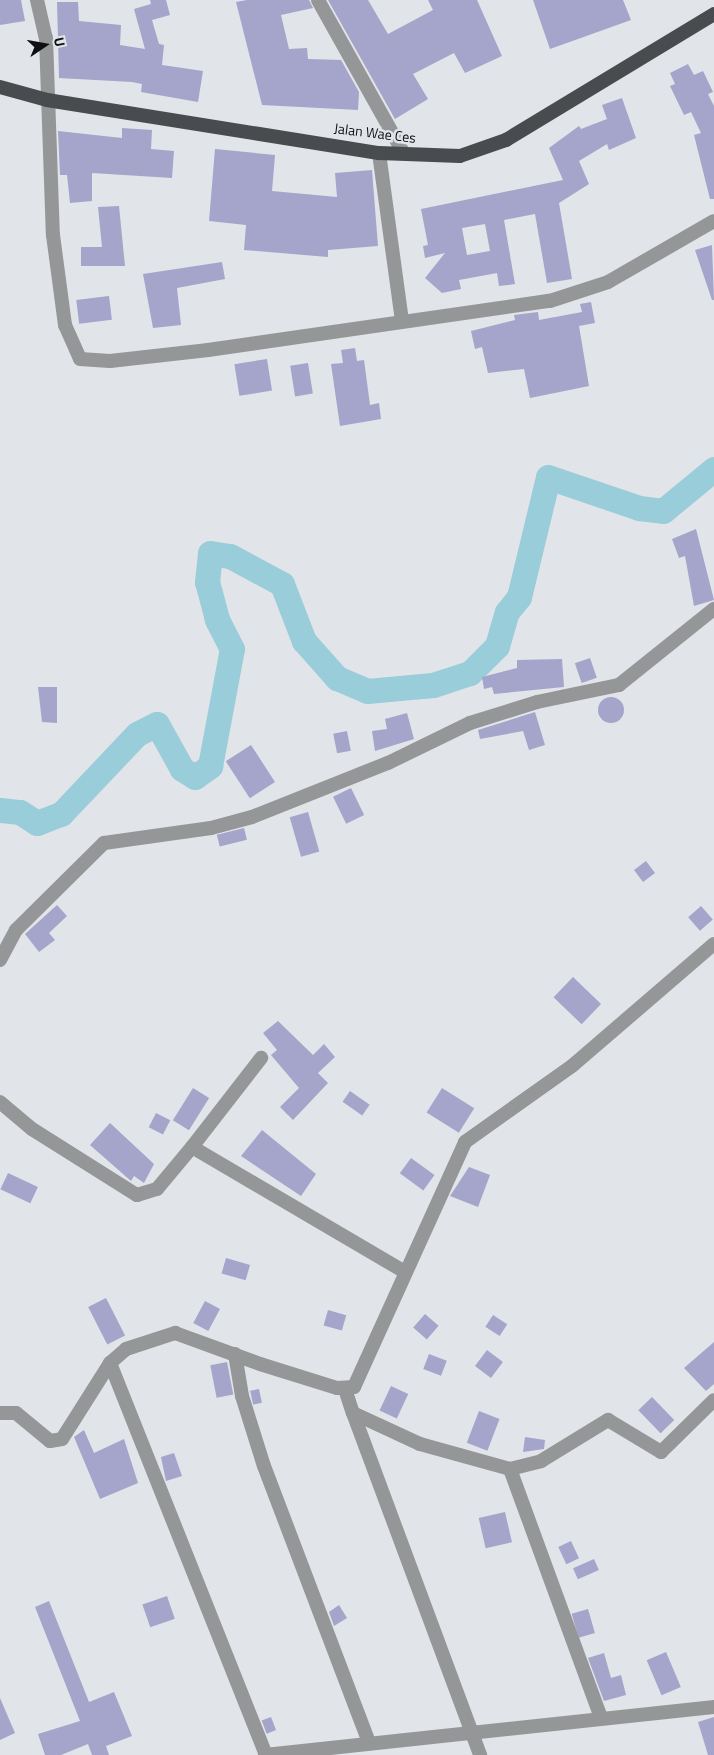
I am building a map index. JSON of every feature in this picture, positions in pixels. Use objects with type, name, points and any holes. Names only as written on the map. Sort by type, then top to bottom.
[{"type":"highway","name":"Jalan Wae Ces","points":[[0,87],[47,100],[379,152],[448,157],[482,151],[714,14]]},
{"type":"street","points":[[37,0],[46,38],[53,235],[65,325],[80,359],[110,361],[208,350],[573,295],[608,282],[714,221]]},
{"type":"street","points":[[318,0],[404,154]]},
{"type":"street","points":[[379,152],[402,321]]},
{"type":"street","points":[[0,960],[16,930],[104,843],[211,828],[269,812],[470,723],[537,702],[619,685],[714,609]]},
{"type":"street","points":[[0,1413],[16,1413],[50,1441],[62,1439],[110,1363],[144,1341],[175,1333],[345,1389],[360,1382],[405,1272],[465,1142],[572,1066],[714,944]]},
{"type":"street","points":[[0,1102],[32,1129],[137,1195],[157,1189],[261,1058]]},
{"type":"street","points":[[192,1147],[405,1272]]},
{"type":"street","points":[[235,1354],[242,1396],[264,1466],[370,1743]]},
{"type":"street","points":[[110,1363],[266,1755],[601,1718],[714,1708]]},
{"type":"street","points":[[345,1389],[469,1733],[480,1755]]},
{"type":"street","points":[[353,1413],[420,1444],[510,1469],[541,1461],[608,1420],[661,1452],[714,1400]]},
{"type":"street","points":[[510,1469],[601,1718]]},
{"type":"building","points":[[0,0],[21,0],[25,21],[0,25]]},
{"type":"building","points":[[150,0],[166,0],[170,15],[152,20],[159,44],[164,45],[162,65],[203,71],[198,102],[141,92],[142,84],[132,82],[59,78],[57,2],[78,2],[79,21],[121,25],[120,45],[145,49],[134,9],[151,4]]},
{"type":"building","points":[[247,0],[309,0],[313,8],[281,15],[289,49],[307,48],[308,59],[341,60],[359,92],[358,110],[262,105],[236,2]]},
{"type":"building","points":[[328,0],[368,0],[388,34],[433,10],[428,0],[477,0],[502,56],[465,73],[454,53],[413,74],[428,99],[395,119]]},
{"type":"building","points":[[533,0],[623,0],[631,20],[550,49]]},
{"type":"building","points":[[688,64],[694,75],[703,71],[713,92],[708,94],[714,106],[714,199],[710,199],[694,135],[701,133],[691,112],[684,115],[670,86],[675,84],[670,73]]},
{"type":"building","points":[[622,98],[636,138],[609,150],[607,144],[579,161],[589,184],[559,203],[572,279],[547,283],[535,214],[504,220],[515,284],[499,286],[497,273],[459,280],[461,289],[442,293],[425,278],[445,253],[425,258],[423,246],[428,245],[421,209],[563,180],[549,148],[579,126],[581,129],[607,119],[602,105]],"holes":[[[485,224],[490,251],[467,255],[462,228]]]},
{"type":"building","points":[[122,128],[152,130],[151,149],[174,151],[172,178],[92,173],[92,201],[70,203],[67,175],[60,175],[58,131],[122,138]]},
{"type":"building","points":[[215,149],[275,155],[272,191],[337,197],[335,173],[372,170],[378,246],[328,250],[328,257],[244,250],[246,225],[209,221]]},
{"type":"building","points":[[119,206],[125,266],[81,266],[81,247],[102,247],[98,207]]},
{"type":"building","points":[[712,245],[714,300],[712,300],[695,250]]},
{"type":"building","points":[[222,262],[225,279],[177,288],[181,325],[153,328],[143,274]]},
{"type":"building","points":[[109,296],[112,320],[79,324],[76,300]]},
{"type":"building","points":[[591,302],[595,323],[579,326],[589,386],[530,398],[524,369],[488,373],[482,347],[475,349],[471,331],[515,320],[514,315],[538,312],[539,320],[582,312],[580,304]]},
{"type":"building","points":[[355,348],[357,361],[364,360],[370,405],[379,403],[381,419],[340,426],[331,364],[343,363],[341,350]]},
{"type":"building","points":[[267,359],[272,391],[239,396],[234,364]]},
{"type":"building","points":[[308,363],[313,394],[295,396],[290,366]]},
{"type":"building","points":[[696,529],[714,600],[694,606],[685,556],[679,558],[672,539]]},
{"type":"building","points":[[590,658],[597,678],[582,683],[575,663]]},
{"type":"building","points":[[562,659],[564,687],[494,694],[492,687],[484,689],[482,677],[517,668],[517,660]]},
{"type":"building","points":[[38,687],[57,687],[57,723],[42,722]]},
{"type":"building","points":[[611,697],[620,701],[624,710],[620,719],[611,723],[602,719],[598,710],[602,701]]},
{"type":"building","points":[[535,712],[545,745],[529,750],[523,731],[480,739],[478,730]]},
{"type":"building","points":[[407,713],[414,739],[375,751],[372,731],[387,729],[385,719]]},
{"type":"building","points":[[347,731],[351,751],[337,753],[333,734]]},
{"type":"building","points":[[251,745],[275,782],[250,798],[226,761]]},
{"type":"building","points":[[351,788],[364,815],[346,824],[333,797]]},
{"type":"building","points":[[308,812],[319,851],[301,857],[290,817]]},
{"type":"building","points":[[244,828],[247,840],[220,846],[217,835]]},
{"type":"building","points":[[646,861],[655,873],[643,882],[634,870]]},
{"type":"building","points":[[57,905],[67,916],[49,933],[55,940],[39,952],[25,934]]},
{"type":"building","points":[[701,906],[713,920],[700,931],[688,917]]},
{"type":"building","points":[[573,977],[601,1004],[582,1024],[554,997]]},
{"type":"building","points":[[278,1021],[313,1055],[324,1044],[335,1057],[318,1073],[328,1083],[293,1120],[280,1107],[299,1088],[271,1055],[277,1050],[263,1033]]},
{"type":"building","points":[[193,1088],[209,1098],[189,1130],[173,1120]]},
{"type":"building","points":[[442,1088],[474,1108],[459,1133],[427,1113]]},
{"type":"building","points":[[350,1091],[370,1105],[362,1115],[343,1102]]},
{"type":"building","points":[[156,1113],[170,1120],[163,1135],[149,1127]]},
{"type":"building","points":[[110,1123],[154,1164],[144,1183],[134,1176],[131,1181],[90,1145]]},
{"type":"building","points":[[262,1130],[316,1174],[301,1196],[241,1156]]},
{"type":"building","points":[[411,1158],[434,1175],[423,1190],[400,1173]]},
{"type":"building","points":[[469,1167],[490,1175],[478,1207],[450,1196]]},
{"type":"building","points":[[8,1173],[38,1187],[30,1203],[0,1189]]},
{"type":"building","points":[[226,1258],[250,1265],[246,1280],[222,1273]]},
{"type":"building","points":[[106,1298],[125,1335],[107,1345],[88,1307]]},
{"type":"building","points":[[205,1301],[220,1309],[208,1331],[193,1323]]},
{"type":"building","points":[[328,1310],[346,1315],[342,1331],[324,1325]]},
{"type":"building","points":[[425,1314],[439,1326],[427,1339],[413,1328]]},
{"type":"building","points":[[493,1315],[507,1324],[500,1336],[485,1327]]},
{"type":"building","points":[[714,1342],[714,1384],[706,1391],[684,1368]]},
{"type":"building","points":[[487,1350],[503,1362],[491,1378],[475,1366]]},
{"type":"building","points":[[429,1354],[447,1361],[441,1376],[423,1369]]},
{"type":"building","points":[[227,1362],[233,1394],[217,1398],[210,1365]]},
{"type":"building","points":[[391,1386],[408,1394],[397,1419],[380,1410]]},
{"type":"building","points":[[259,1389],[262,1403],[253,1405],[250,1391]]},
{"type":"building","points":[[652,1397],[674,1420],[661,1433],[638,1410]]},
{"type":"building","points":[[479,1411],[500,1419],[487,1451],[467,1443]]},
{"type":"building","points":[[84,1430],[94,1453],[124,1439],[138,1483],[100,1499],[74,1437]]},
{"type":"building","points":[[525,1437],[545,1440],[544,1449],[523,1452]]},
{"type":"building","points":[[174,1453],[182,1476],[166,1481],[161,1457]]},
{"type":"building","points":[[505,1512],[512,1542],[486,1548],[479,1518]]},
{"type":"building","points":[[571,1541],[579,1558],[566,1564],[558,1547]]},
{"type":"building","points":[[594,1559],[599,1570],[578,1579],[573,1568]]},
{"type":"building","points":[[167,1596],[175,1619],[150,1627],[142,1604]]},
{"type":"building","points":[[49,1601],[89,1702],[114,1692],[132,1736],[106,1746],[109,1755],[92,1755],[88,1744],[61,1755],[45,1755],[38,1734],[80,1721],[35,1607]]},
{"type":"building","points":[[339,1605],[347,1618],[334,1626],[329,1612]]},
{"type":"building","points":[[588,1609],[595,1633],[579,1638],[572,1614]]},
{"type":"building","points":[[666,1652],[681,1687],[662,1695],[647,1660]]},
{"type":"building","points":[[604,1653],[611,1678],[621,1675],[626,1695],[604,1701],[588,1658]]},
{"type":"building","points":[[0,1698],[15,1733],[0,1740]]},
{"type":"building","points":[[271,1717],[276,1730],[267,1734],[262,1721]]},
{"type":"building","points":[[714,1717],[714,1755],[708,1755],[698,1722]]},
{"type":"waterway","points":[[0,810],[20,812],[37,823],[61,814],[137,734],[157,724],[182,769],[195,777],[210,766],[232,649],[217,619],[207,582],[210,553],[230,556],[282,584],[304,641],[337,678],[367,691],[433,685],[470,673],[497,646],[507,612],[519,597],[548,477],[639,508],[663,511],[714,469]]}]
